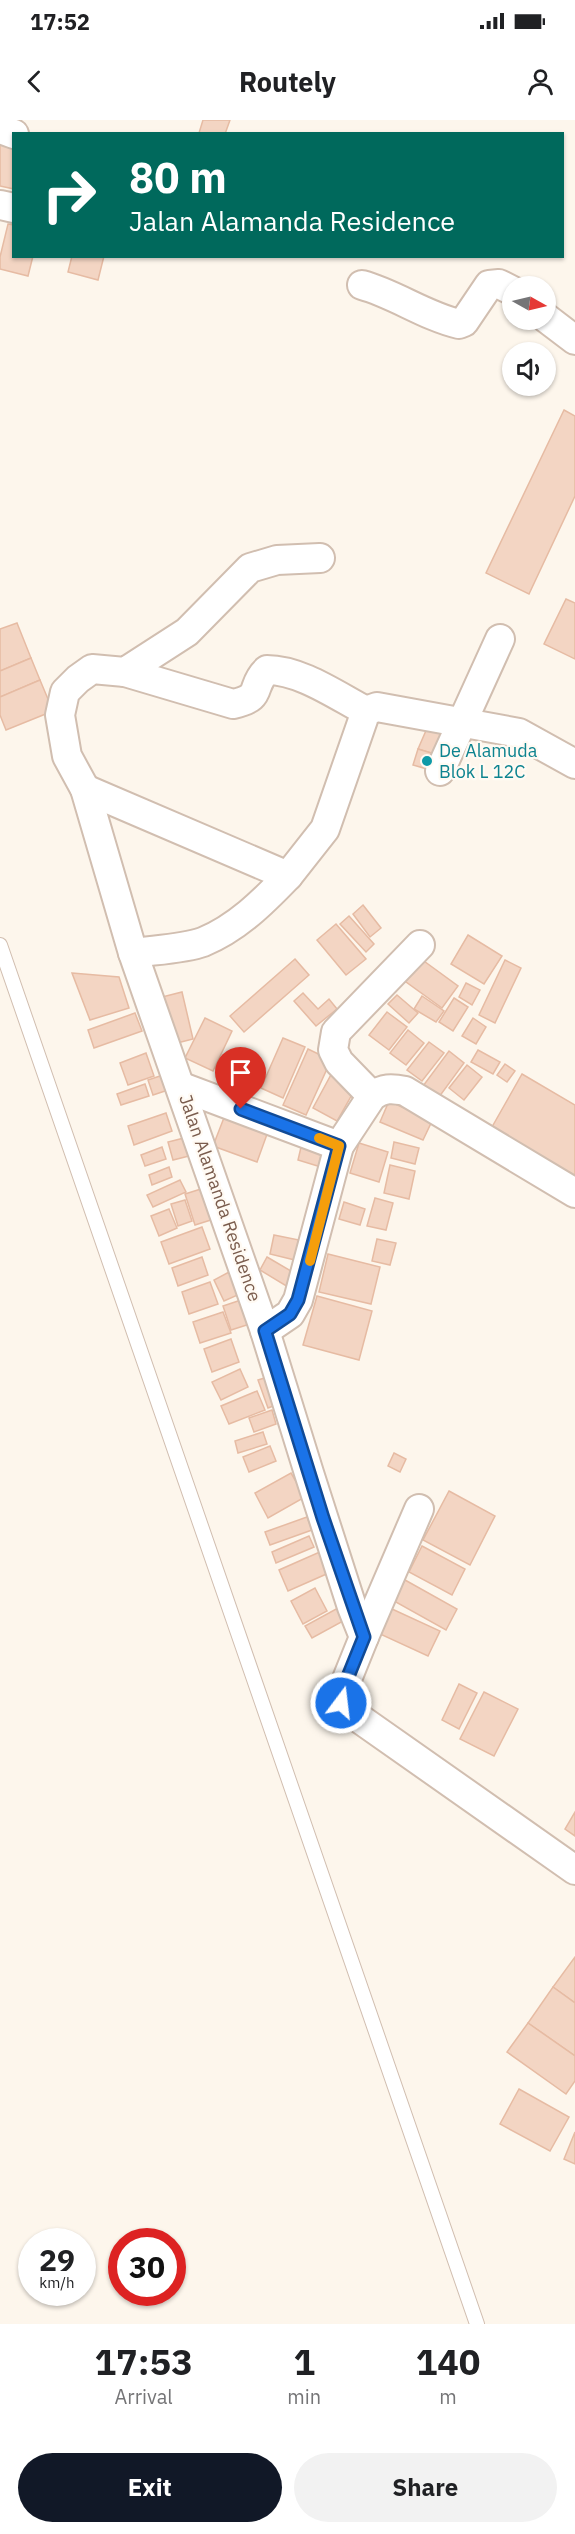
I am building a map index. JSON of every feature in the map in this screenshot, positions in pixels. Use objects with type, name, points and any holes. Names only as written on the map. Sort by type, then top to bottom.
[{"type":"street","points":[[362,285],[377,289],[398,301],[459,324],[464,322],[489,285],[502,286]]},
{"type":"street","points":[[556,326],[575,340]]},
{"type":"street","points":[[125,672],[187,632],[250,568],[277,560],[320,558]]},
{"type":"street","points":[[440,771],[464,723],[500,639]]},
{"type":"street","points":[[182,1087],[133,953],[85,789],[67,756],[60,715],[65,692],[78,679],[93,669],[125,672],[233,704],[248,701],[256,693],[261,676],[267,670],[278,670],[306,680],[366,711],[377,707],[519,733],[575,764]]},
{"type":"street","points":[[133,953],[201,943],[229,928],[254,910],[288,876],[325,829],[366,711]]},
{"type":"street","points":[[85,789],[288,876]]},
{"type":"street","points":[[372,1096],[339,1062],[333,1050],[336,1032],[420,945]]},
{"type":"street","name":"Jalan Alamanda Residence","points":[[182,1087],[339,1146]]},
{"type":"street","name":"Jalan Alamanda Residence","points":[[182,1087],[265,1331],[320,1507],[364,1637]]},
{"type":"street","points":[[265,1331],[290,1314],[298,1300],[339,1146],[372,1096],[390,1088],[405,1091],[575,1193]]},
{"type":"street","points":[[419,1509],[341,1694],[343,1707],[575,1870]]},
{"type":"lane","points":[[0,945],[477,2324]]},
{"type":"building","points":[[203,120],[230,120],[226,132],[199,132]]},
{"type":"building","points":[[0,140],[12,142],[12,189],[0,186]]},
{"type":"building","points":[[8,224],[12,225],[12,258],[32,258],[28,276],[0,269],[0,257]]},
{"type":"building","points":[[72,258],[104,258],[98,280],[68,272]]},
{"type":"building","points":[[564,410],[575,416],[575,496],[529,594],[486,573]]},
{"type":"building","points":[[566,599],[575,603],[575,659],[544,644]]},
{"type":"building","points":[[17,623],[31,658],[0,671],[0,629]]},
{"type":"building","points":[[31,658],[40,680],[0,697],[0,671]]},
{"type":"building","points":[[40,680],[53,711],[6,730],[0,715],[0,697]]},
{"type":"building","points":[[428,726],[450,734],[441,756],[418,749]]},
{"type":"building","name":"De Alamuda Blok L 12C","points":[[418,749],[441,756],[434,771],[413,765]]},
{"type":"building","points":[[363,905],[381,928],[370,937],[353,914]]},
{"type":"building","points":[[349,916],[374,944],[366,952],[340,924]]},
{"type":"building","points":[[336,924],[366,959],[346,975],[317,940]]},
{"type":"building","points":[[468,935],[502,956],[484,984],[451,964]]},
{"type":"building","points":[[417,956],[458,986],[442,1008],[402,979]]},
{"type":"building","points":[[295,959],[309,975],[244,1032],[230,1016]]},
{"type":"building","points":[[505,960],[521,968],[495,1023],[479,1015]]},
{"type":"building","points":[[72,973],[119,977],[129,1008],[90,1020]]},
{"type":"building","points":[[466,983],[480,990],[472,1005],[459,997]]},
{"type":"building","points":[[182,992],[193,1039],[173,1044],[162,997]]},
{"type":"building","points":[[303,993],[318,1009],[329,999],[337,1009],[316,1026],[294,1001]]},
{"type":"building","points":[[397,995],[418,1013],[409,1023],[388,1004]]},
{"type":"building","points":[[422,996],[444,1011],[436,1022],[414,1009]]},
{"type":"building","points":[[454,998],[468,1007],[453,1031],[439,1022]]},
{"type":"building","points":[[387,1012],[407,1027],[389,1050],[369,1035]]},
{"type":"building","points":[[135,1013],[142,1031],[94,1048],[88,1030]]},
{"type":"building","points":[[205,1018],[232,1031],[213,1071],[185,1058]]},
{"type":"building","points":[[473,1018],[486,1027],[476,1044],[462,1036]]},
{"type":"building","points":[[408,1030],[424,1043],[406,1065],[390,1053]]},
{"type":"building","points":[[283,1038],[305,1047],[283,1098],[261,1088]]},
{"type":"building","points":[[429,1042],[444,1053],[422,1081],[407,1070]]},
{"type":"building","points":[[308,1049],[331,1060],[306,1115],[283,1105]]},
{"type":"building","points":[[478,1050],[500,1062],[493,1074],[471,1062]]},
{"type":"building","points":[[449,1051],[464,1063],[439,1097],[423,1086]]},
{"type":"building","points":[[146,1053],[154,1076],[128,1085],[120,1063]]},
{"type":"building","points":[[241,1058],[262,1064],[253,1093],[232,1086]]},
{"type":"building","points":[[505,1064],[515,1071],[507,1082],[497,1075]]},
{"type":"building","points":[[467,1065],[482,1077],[464,1100],[449,1088]]},
{"type":"building","points":[[333,1071],[358,1084],[337,1121],[313,1108]]},
{"type":"building","points":[[166,1074],[171,1089],[153,1095],[148,1080]]},
{"type":"building","points":[[522,1074],[575,1105],[575,1176],[492,1127]]},
{"type":"building","points":[[145,1084],[149,1096],[121,1105],[117,1094]]},
{"type":"building","points":[[389,1101],[432,1121],[423,1140],[380,1122]]},
{"type":"building","points":[[227,1110],[270,1126],[257,1162],[213,1146]]},
{"type":"building","points":[[166,1113],[172,1131],[134,1145],[128,1126]]},
{"type":"building","points":[[188,1137],[193,1155],[173,1160],[168,1142]]},
{"type":"building","points":[[394,1142],[419,1148],[415,1164],[391,1158]]},
{"type":"building","points":[[302,1143],[326,1150],[321,1167],[298,1160]]},
{"type":"building","points":[[359,1143],[388,1152],[379,1182],[350,1173]]},
{"type":"building","points":[[162,1147],[166,1159],[145,1166],[141,1155]]},
{"type":"building","points":[[390,1165],[415,1171],[409,1199],[384,1193]]},
{"type":"building","points":[[169,1167],[172,1177],[152,1185],[149,1175]]},
{"type":"building","points":[[180,1180],[186,1192],[153,1207],[147,1195]]},
{"type":"building","points":[[204,1188],[214,1219],[195,1225],[185,1194]]},
{"type":"building","points":[[375,1198],[393,1203],[386,1230],[367,1226]]},
{"type":"building","points":[[185,1200],[192,1221],[178,1226],[171,1204]]},
{"type":"building","points":[[344,1202],[365,1209],[360,1225],[339,1219]]},
{"type":"building","points":[[169,1209],[177,1228],[159,1236],[151,1216]]},
{"type":"building","points":[[202,1227],[210,1249],[169,1264],[161,1242]]},
{"type":"building","points":[[274,1235],[304,1241],[299,1261],[270,1254]]},
{"type":"building","points":[[377,1239],[396,1243],[390,1265],[372,1261]]},
{"type":"building","points":[[328,1254],[380,1267],[371,1304],[319,1292]]},
{"type":"building","points":[[202,1257],[208,1275],[178,1286],[172,1268]]},
{"type":"building","points":[[267,1257],[296,1274],[288,1287],[260,1270]]},
{"type":"building","points":[[229,1272],[240,1294],[224,1301],[214,1280]]},
{"type":"building","points":[[210,1282],[218,1304],[189,1314],[182,1292]]},
{"type":"building","points":[[317,1296],[372,1311],[359,1360],[303,1345]]},
{"type":"building","points":[[244,1299],[253,1323],[231,1330],[223,1306]]},
{"type":"building","points":[[223,1312],[231,1333],[200,1343],[193,1322]]},
{"type":"building","points":[[231,1339],[239,1362],[212,1372],[204,1349]]},
{"type":"building","points":[[240,1369],[248,1387],[221,1400],[212,1382]]},
{"type":"building","points":[[274,1375],[284,1402],[268,1408],[258,1380]]},
{"type":"building","points":[[257,1391],[265,1410],[229,1424],[221,1406]]},
{"type":"building","points":[[272,1410],[276,1424],[254,1432],[249,1418]]},
{"type":"building","points":[[263,1432],[267,1444],[238,1453],[235,1441]]},
{"type":"building","points":[[270,1446],[276,1461],[249,1472],[243,1457]]},
{"type":"building","points":[[394,1453],[406,1459],[400,1472],[388,1466]]},
{"type":"building","points":[[291,1473],[305,1497],[268,1518],[255,1493]]},
{"type":"building","points":[[449,1491],[495,1516],[470,1565],[423,1540]]},
{"type":"building","points":[[307,1517],[312,1530],[270,1545],[265,1532]]},
{"type":"building","points":[[309,1536],[314,1547],[276,1563],[272,1552]]},
{"type":"building","points":[[422,1546],[465,1569],[452,1595],[409,1572]]},
{"type":"building","points":[[322,1551],[331,1572],[288,1591],[279,1570]]},
{"type":"building","points":[[405,1580],[457,1609],[446,1630],[394,1601]]},
{"type":"building","points":[[315,1588],[327,1611],[303,1624],[291,1601]]},
{"type":"building","points":[[338,1608],[345,1620],[312,1638],[305,1626]]},
{"type":"building","points":[[392,1609],[440,1631],[428,1656],[380,1634]]},
{"type":"building","points":[[459,1684],[477,1693],[459,1729],[442,1720]]},
{"type":"building","points":[[484,1692],[518,1709],[494,1756],[460,1739]]},
{"type":"building","points":[[575,1812],[575,1836],[565,1829]]},
{"type":"building","points":[[575,1957],[575,2003],[553,1987]]},
{"type":"building","points":[[553,1987],[575,2003],[575,2056],[528,2023]]},
{"type":"building","points":[[528,2023],[575,2056],[575,2081],[566,2094],[507,2052]]},
{"type":"building","points":[[519,2089],[569,2117],[550,2151],[500,2124]]},
{"type":"building","points":[[575,2132],[575,2164],[564,2159]]},
{"type":"slow traffic","points":[[310,1261],[339,1146],[319,1138]]},
{"type":"place","name":"De Alamuda Blok L 12C","points":[[427,761]]},
{"type":"route","points":[[241,1109],[339,1146],[304,1285],[298,1300],[290,1314],[265,1331],[323,1518],[364,1637],[341,1694],[341,1703]]}]
